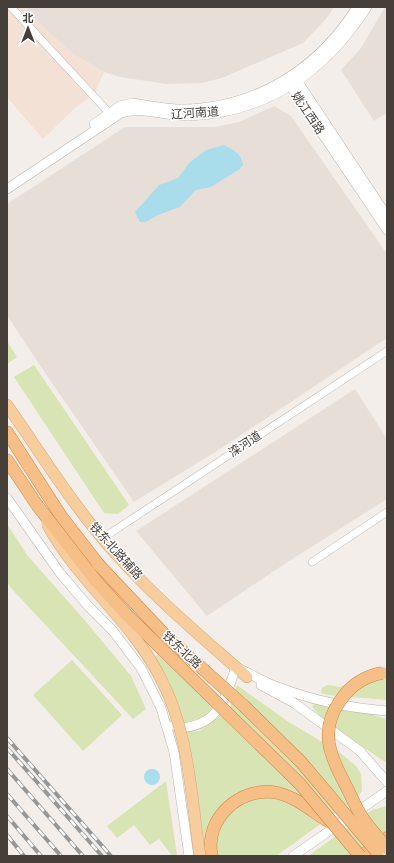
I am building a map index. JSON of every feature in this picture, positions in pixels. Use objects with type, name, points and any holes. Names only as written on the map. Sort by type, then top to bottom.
[{"type":"highway","name":"铁东北路","points":[[7,432],[61,516],[98,564],[165,635],[265,726],[301,762],[382,852]]},
{"type":"highway","name":"铁东北路","points":[[7,460],[37,505],[96,580],[127,615],[300,784],[360,856]]},
{"type":"highway","points":[[382,852],[332,759],[328,739],[329,726],[336,707],[346,692],[365,678],[387,673]]},
{"type":"highway","points":[[301,762],[326,780],[363,819]]},
{"type":"highway","points":[[212,856],[211,840],[218,820],[232,802],[248,795],[270,792],[284,795],[299,802],[333,825]]},
{"type":"highway","points":[[360,856],[387,838]]},
{"type":"main road","name":"铁东北路辅路","points":[[7,405],[84,516],[103,538],[138,576],[206,642],[247,677]]},
{"type":"main road","points":[[37,505],[57,543],[133,636],[160,676],[170,698],[182,733],[200,856]]},
{"type":"street","points":[[11,7],[112,115]]},
{"type":"street","name":"辽河南道","points":[[7,189],[112,115],[120,106],[133,103],[178,109],[203,108],[251,96],[276,86],[300,70],[328,45],[346,24],[357,7]]},
{"type":"street","name":"辽河南道","points":[[7,183],[112,115],[136,110],[168,116],[190,116],[216,113],[272,98],[294,84],[335,49],[355,25],[367,7]]},
{"type":"street","name":"姚江西路","points":[[290,76],[387,230]]},
{"type":"street","name":"姚江西路","points":[[294,84],[387,216]]},
{"type":"street","name":"滦河道","points":[[103,538],[387,351]]},
{"type":"street","points":[[7,498],[60,573],[89,607],[113,631],[140,668],[161,708],[174,752],[189,856]]},
{"type":"street","points":[[312,562],[387,512]]},
{"type":"street","points":[[164,716],[178,728],[192,728],[209,718],[223,704],[236,667],[274,686],[297,693],[352,708],[387,711]]},
{"type":"street","points":[[247,677],[294,703],[360,751],[387,782]]},
{"type":"street","points":[[293,856],[387,791]]},
{"type":"shaded area","points":[[7,7],[25,7],[40,24],[73,54],[104,72],[95,93],[75,108],[43,139],[7,97]]},
{"type":"shaded area","points":[[25,7],[334,7],[327,18],[303,43],[222,78],[202,83],[167,84],[120,77],[104,72],[73,54],[40,24]]},
{"type":"shaded area","points":[[385,7],[387,7],[387,113],[374,121],[341,70],[361,48]]},
{"type":"shaded area","points":[[274,106],[291,116],[387,254],[387,338],[220,449],[134,502],[7,315],[7,204],[125,127],[215,127],[239,122]]},
{"type":"shaded area","points":[[355,389],[387,439],[387,499],[283,565],[207,616],[136,531]]},
{"type":"green space","points":[[7,341],[17,357],[7,364]]},
{"type":"green space","points":[[34,365],[129,505],[118,514],[104,513],[14,377]]},
{"type":"green space","points":[[7,524],[27,555],[131,676],[146,709],[133,719],[7,582]]},
{"type":"green space","points":[[158,655],[215,708],[202,719],[185,726],[169,681],[154,657]]},
{"type":"green space","points":[[72,660],[122,715],[83,751],[33,695]]},
{"type":"green space","points":[[387,676],[387,700],[328,695],[321,693],[322,688],[328,685],[339,687]]},
{"type":"green space","points":[[237,685],[287,721],[339,752],[356,766],[361,774],[362,791],[357,798],[276,856],[206,856],[187,732],[199,731],[215,720],[231,705]]},
{"type":"green space","points":[[319,700],[387,719],[387,763],[322,720],[312,706]]},
{"type":"green space","points":[[166,781],[177,856],[168,856],[171,854],[159,839],[150,845],[134,825],[117,838],[107,826]]},
{"type":"green space","points":[[387,806],[387,856],[308,856],[372,810]]},
{"type":"water","points":[[224,145],[234,151],[241,158],[243,165],[240,169],[211,187],[196,190],[180,207],[158,215],[146,222],[140,222],[135,212],[159,185],[178,178],[189,163],[206,150]]},
{"type":"water","points":[[149,769],[155,769],[160,774],[158,783],[155,785],[149,785],[144,780],[144,774]]},
{"type":"railway","points":[[7,738],[111,856]]},
{"type":"railway","points":[[7,748],[102,856]]},
{"type":"railway","points":[[7,769],[83,856]]},
{"type":"railway","points":[[7,794],[61,856]]},
{"type":"railway","points":[[7,816],[41,856]]},
{"type":"railway","points":[[7,835],[24,856]]}]
